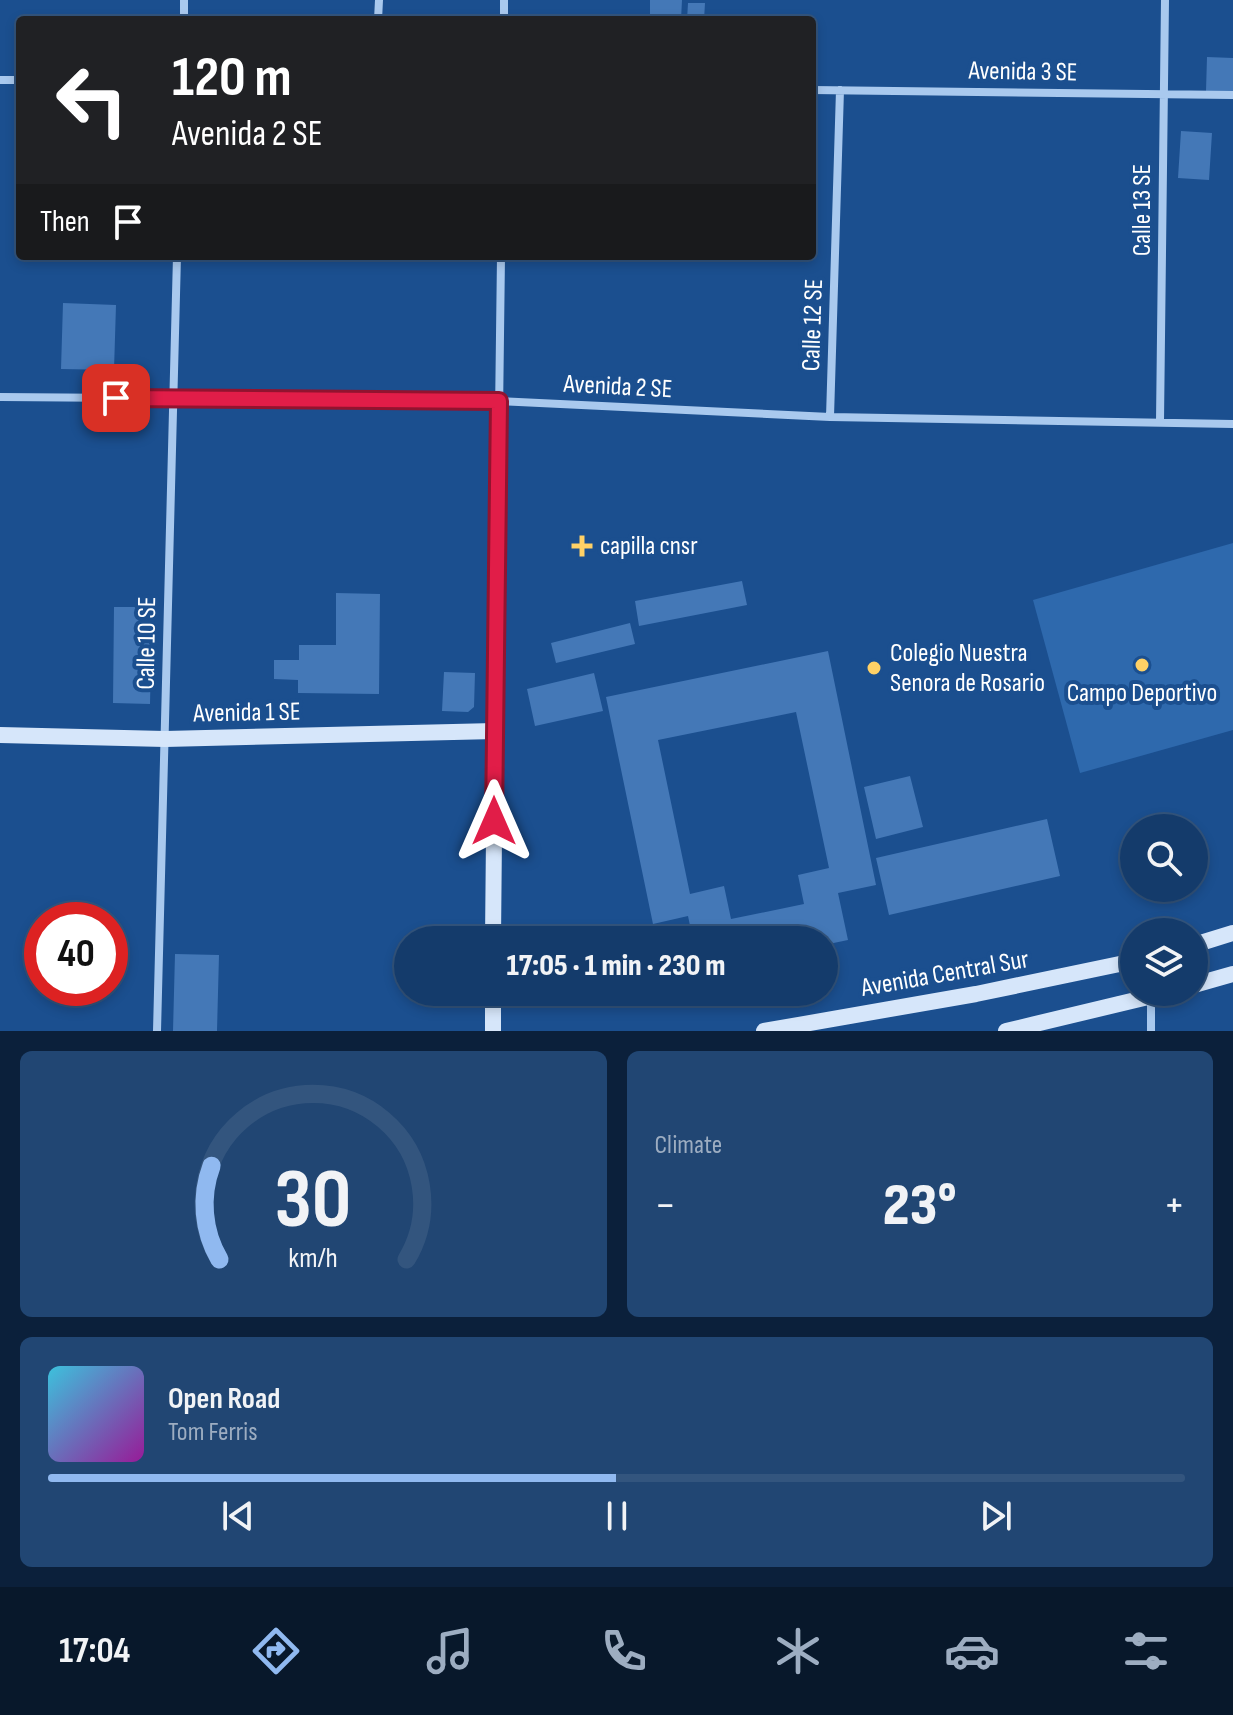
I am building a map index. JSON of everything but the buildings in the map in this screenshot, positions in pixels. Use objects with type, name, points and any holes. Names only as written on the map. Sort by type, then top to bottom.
[{"type":"street","name":"Calle 13 SE","points":[[1160,421],[1165,0]]},
{"type":"street","name":"Avenida 3 SE","points":[[816,90],[1233,95]]},
{"type":"street","name":"Calle 12 SE","points":[[830,417],[840,90]]},
{"type":"street","name":"Calle 10 SE","points":[[157,1031],[177,260]]},
{"type":"street","points":[[493,926],[501,260]]},
{"type":"street","name":"Avenida 2 SE","points":[[0,397],[499,401],[830,417],[1233,424]]},
{"type":"street","name":"Avenida 1 SE","points":[[0,735],[165,739],[495,731]]},
{"type":"street","points":[[1208,941],[1233,933]]},
{"type":"street","name":"Avenida Central Sur","points":[[764,1031],[821,1026],[1120,964]]},
{"type":"street","points":[[1208,981],[1233,974]]},
{"type":"street","points":[[1006,1031],[1120,1002]]},
{"type":"street","points":[[493,1006],[493,1031]]},
{"type":"street","points":[[1151,1006],[1151,1031]]},
{"type":"shaded area","name":"Campo Deportivo","points":[[1233,543],[1233,730],[1080,773],[1033,600]]},
{"type":"place","name":"capilla cnsr","points":[[582,546]]},
{"type":"place","name":"Campo Deportivo","points":[[1142,665]]},
{"type":"place","name":"Colegio Nuestra Senora de Rosario","points":[[874,668]]},
{"type":"route","points":[[116,398],[499,401],[494,821]]}]
